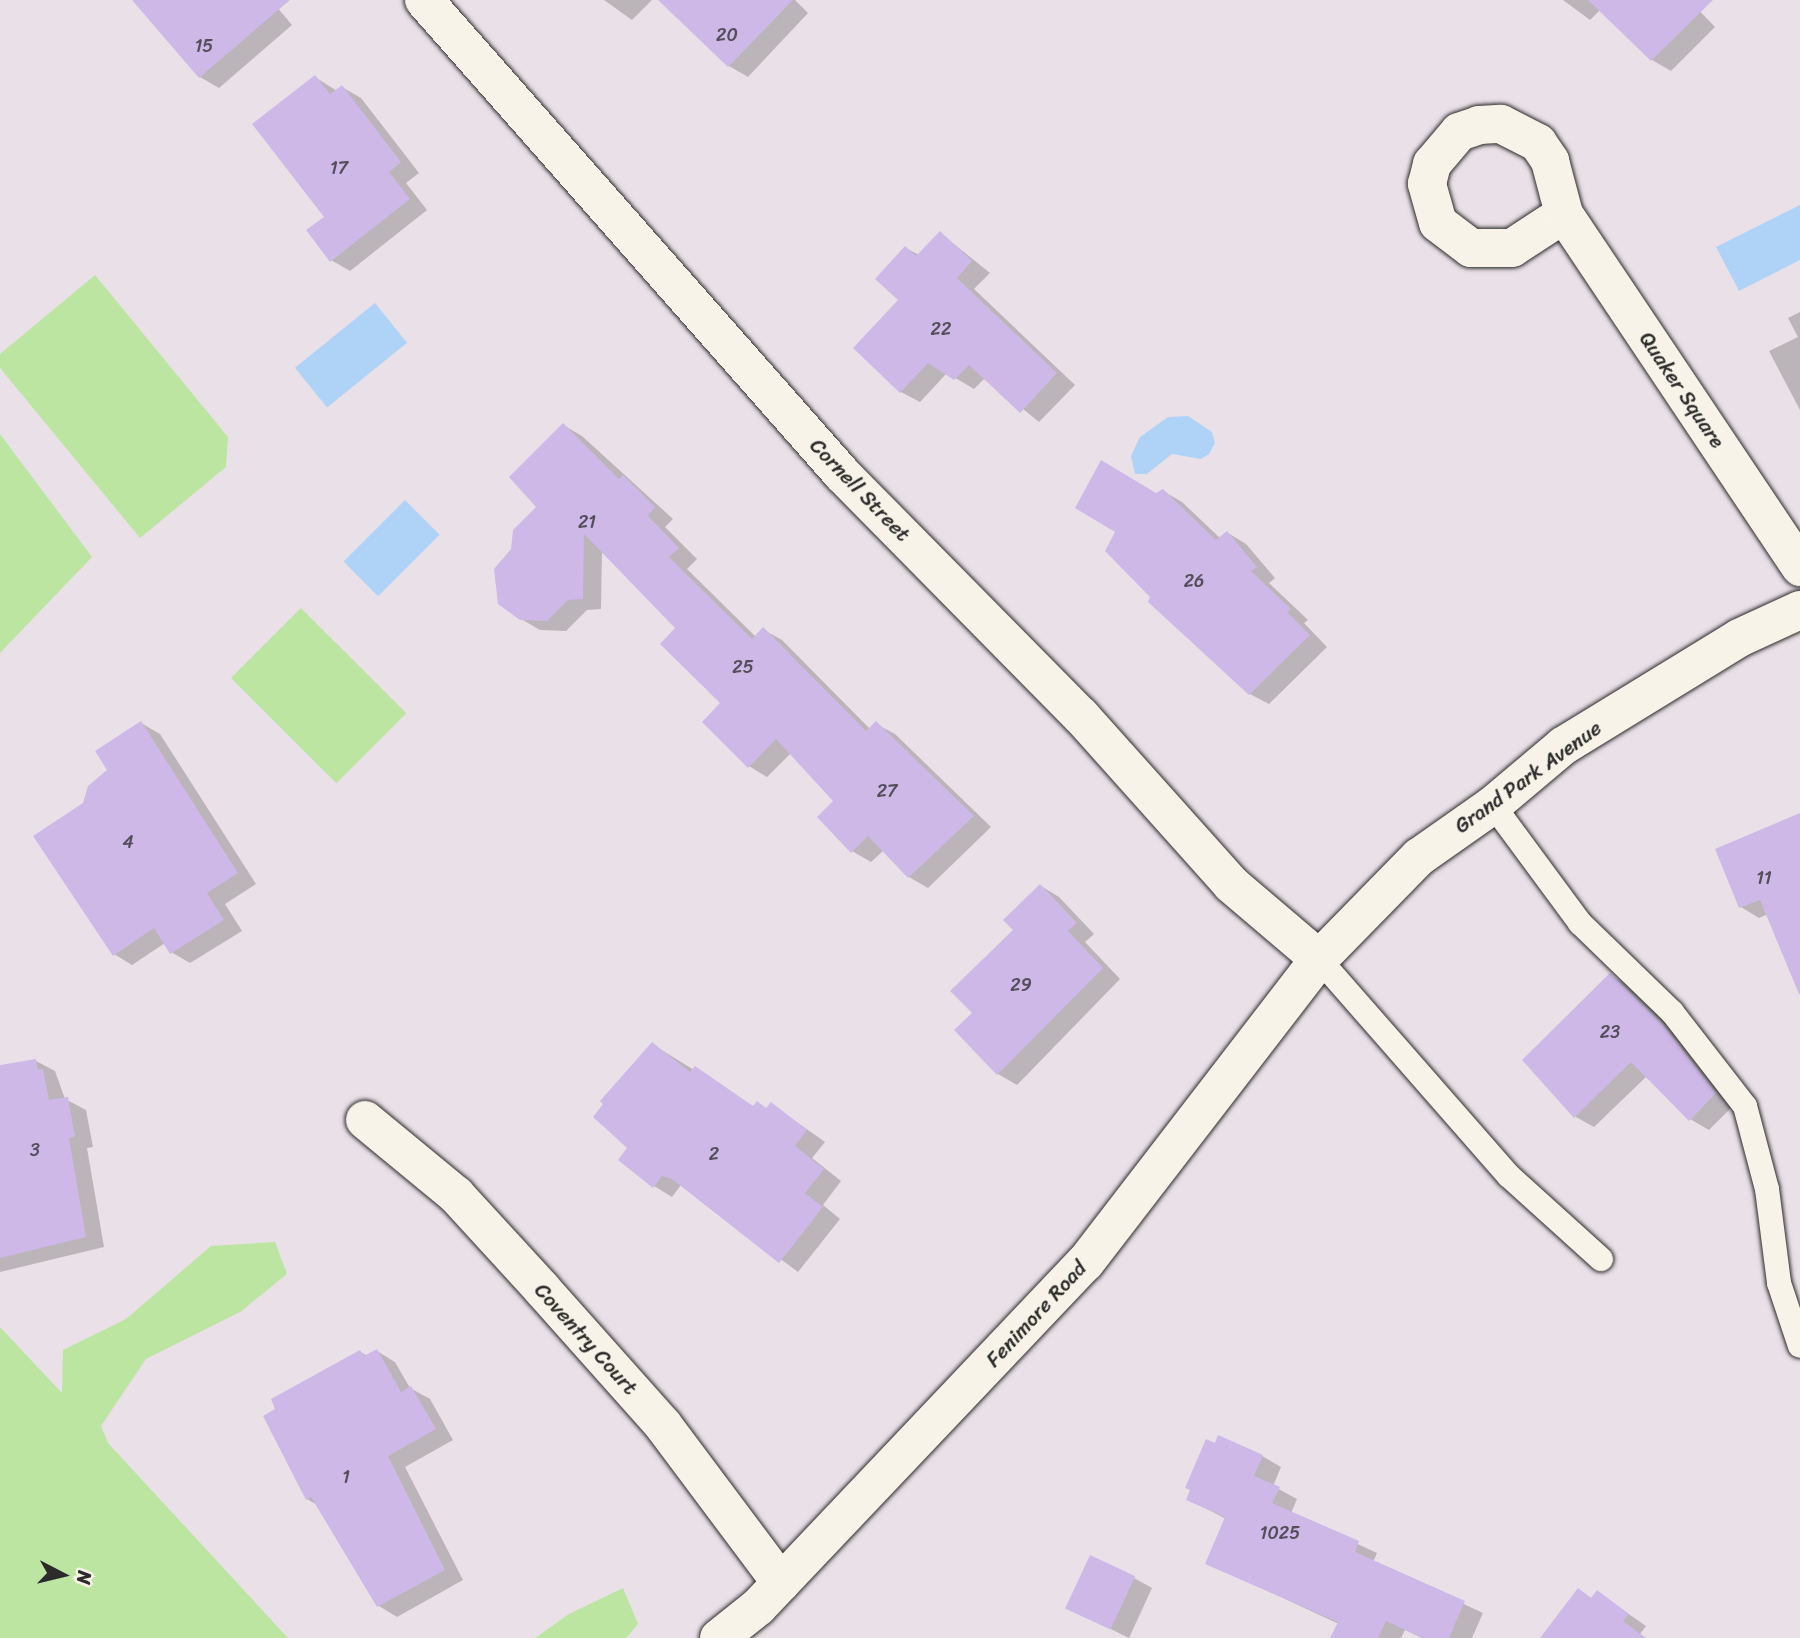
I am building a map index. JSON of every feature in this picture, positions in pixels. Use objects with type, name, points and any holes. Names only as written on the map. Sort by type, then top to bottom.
[{"type":"street","name":"Cornell Street","points":[[424,0],[842,474],[1081,716],[1231,884],[1319,959]]},
{"type":"street","name":"Quaker Square","points":[[1564,214],[1800,567]]},
{"type":"street","name":"Grand Park Avenue","points":[[1319,959],[1419,857],[1493,805],[1563,746],[1739,638],[1800,610]]},
{"type":"street","name":"Fenimore Road","points":[[719,1638],[781,1583],[1085,1263],[1319,959]]},
{"type":"street","name":"Coventry Court","points":[[365,1120],[456,1195],[551,1300],[663,1425],[781,1583]]},
{"type":"lane","points":[[1493,805],[1580,923],[1672,1012],[1745,1106],[1767,1189],[1779,1283],[1800,1346]]},
{"type":"lane","points":[[1319,959],[1509,1176],[1601,1259]]},
{"type":"green space","points":[[95,275],[228,437],[226,467],[140,538],[0,368],[0,354]]},
{"type":"green space","points":[[0,434],[92,557],[0,653]]},
{"type":"green space","points":[[301,608],[406,713],[336,783],[231,678]]},
{"type":"green space","points":[[275,1242],[287,1274],[240,1312],[146,1359],[101,1426],[108,1443],[288,1638],[0,1638],[0,1327],[62,1393],[63,1350],[126,1319],[211,1246]]},
{"type":"green space","points":[[623,1588],[638,1624],[626,1638],[535,1638],[569,1614]]},
{"type":"water","points":[[1800,205],[1800,260],[1739,291],[1716,247]]},
{"type":"water","points":[[375,303],[407,343],[327,407],[295,368]]},
{"type":"water","points":[[1188,416],[1212,432],[1215,443],[1209,454],[1201,459],[1172,454],[1147,474],[1135,474],[1131,456],[1140,437],[1168,417]]},
{"type":"water","points":[[405,500],[440,535],[378,596],[343,562]]},
{"type":"building","points":[[132,0],[290,0],[199,78]]},
{"type":"building","points":[[658,0],[793,0],[728,67]]},
{"type":"building","points":[[1588,0],[1713,0],[1651,61]]},
{"type":"building","points":[[315,75],[330,94],[342,85],[401,162],[389,172],[410,199],[330,262],[306,230],[324,217],[252,124]]},
{"type":"building","points":[[940,231],[972,261],[957,278],[1057,373],[1020,413],[969,365],[954,380],[928,363],[900,393],[853,348],[898,300],[875,279],[905,246],[916,256]]},
{"type":"building","points":[[563,423],[619,479],[623,475],[655,507],[648,516],[679,548],[669,557],[752,639],[763,627],[866,731],[876,721],[974,816],[908,878],[868,836],[851,853],[817,817],[833,801],[776,739],[748,768],[702,722],[720,703],[660,644],[675,628],[584,534],[583,599],[568,600],[547,621],[520,620],[498,604],[494,569],[511,549],[513,530],[536,507],[509,477]]},
{"type":"building","points":[[1101,460],[1156,493],[1163,489],[1216,540],[1227,531],[1257,567],[1251,571],[1291,609],[1287,612],[1310,635],[1249,695],[1148,602],[1150,597],[1105,551],[1115,532],[1075,508]]},
{"type":"building","points":[[141,721],[238,873],[207,893],[224,920],[170,954],[154,928],[113,956],[33,836],[83,803],[88,786],[107,770],[95,751]]},
{"type":"building","points":[[1800,813],[1799,994],[1760,900],[1739,908],[1715,849]]},
{"type":"building","points":[[1040,884],[1077,923],[1068,931],[1103,968],[997,1075],[954,1030],[972,1013],[950,991],[1013,930],[1003,920]]},
{"type":"building","points":[[1610,973],[1663,1025],[1716,1093],[1689,1121],[1631,1062],[1574,1118],[1522,1060]]},
{"type":"building","points":[[652,1042],[690,1072],[695,1066],[753,1106],[757,1101],[766,1108],[771,1102],[807,1130],[795,1146],[824,1169],[805,1193],[823,1207],[779,1263],[672,1179],[662,1176],[653,1188],[618,1160],[627,1148],[593,1117],[603,1104],[600,1101]]},
{"type":"building","points":[[36,1059],[38,1070],[43,1069],[49,1100],[68,1097],[75,1137],[69,1138],[86,1237],[0,1258],[0,1065]]},
{"type":"building","points":[[377,1349],[401,1392],[411,1386],[436,1429],[388,1456],[445,1570],[377,1607],[311,1497],[306,1500],[263,1416],[275,1409],[271,1399],[360,1350],[364,1356]]},
{"type":"building","points":[[1218,1435],[1263,1455],[1254,1476],[1280,1487],[1272,1503],[1359,1541],[1355,1552],[1465,1601],[1449,1638],[1423,1638],[1386,1621],[1378,1638],[1330,1638],[1338,1622],[1205,1564],[1225,1517],[1186,1500],[1190,1490],[1185,1488],[1206,1439],[1215,1443]]},
{"type":"building","points":[[1090,1555],[1135,1576],[1110,1630],[1065,1608]]},
{"type":"building","points":[[1578,1588],[1591,1598],[1597,1590],[1629,1614],[1623,1621],[1646,1638],[1540,1638]]}]
